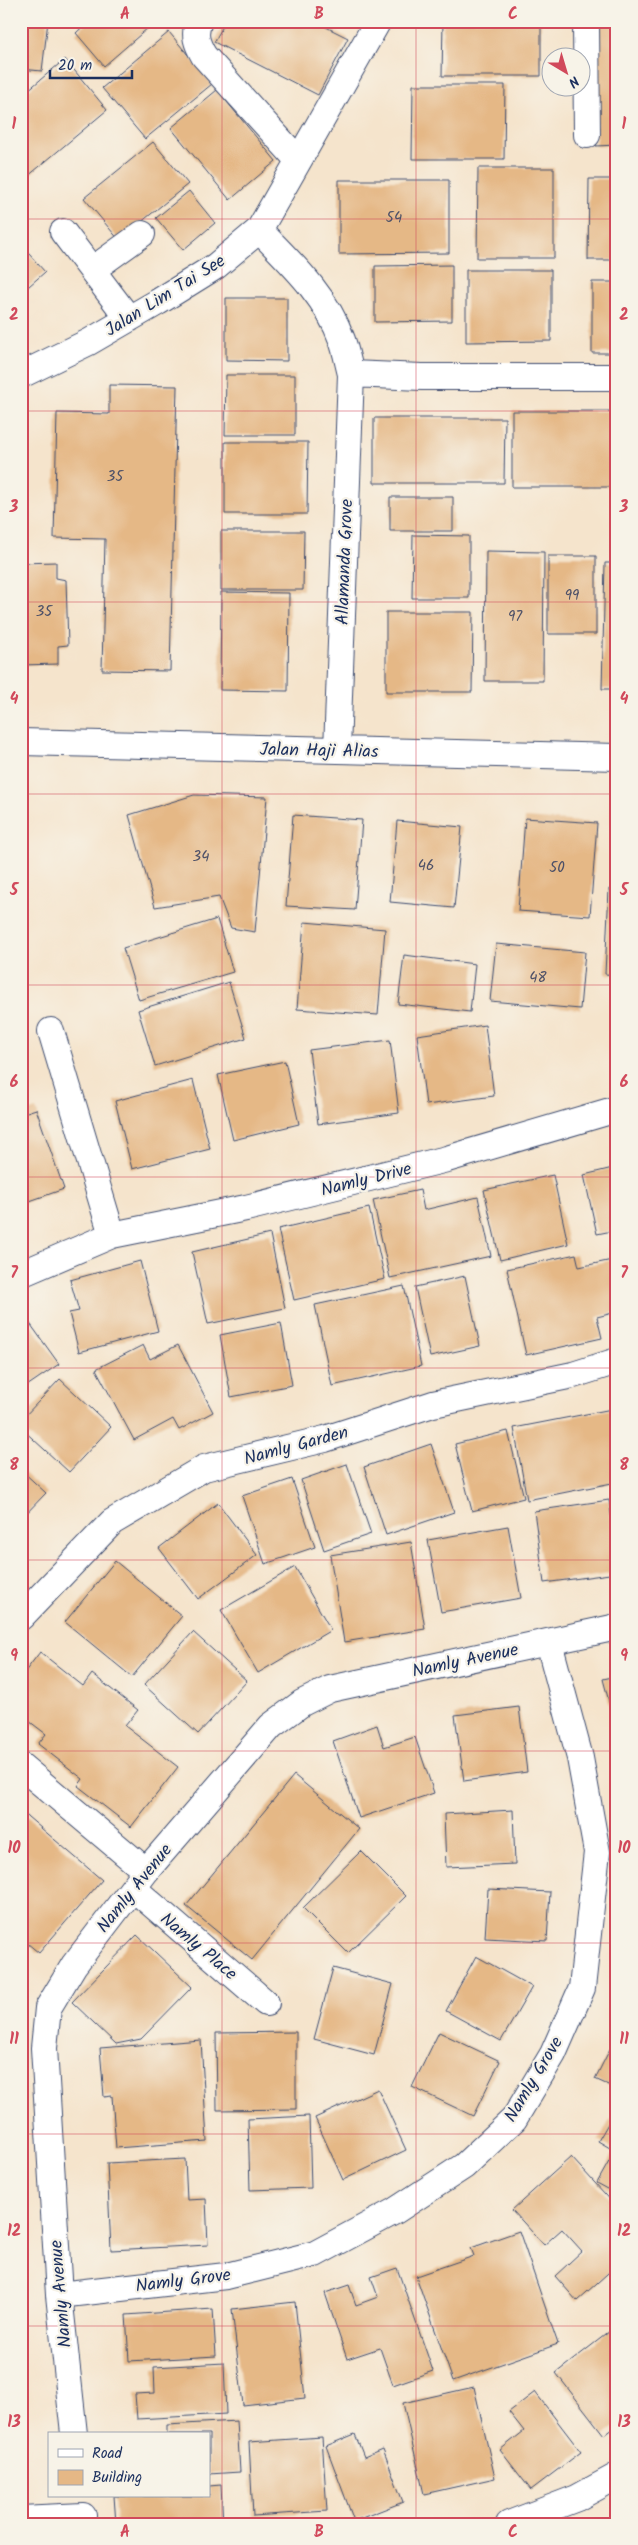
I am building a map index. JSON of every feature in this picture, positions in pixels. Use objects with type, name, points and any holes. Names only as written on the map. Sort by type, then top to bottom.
[{"type":"street","points":[[199,21],[195,30],[197,44],[204,56],[298,160]]},
{"type":"street","name":"Jalan Lim Tai See","points":[[21,375],[89,342],[216,266],[259,230],[378,21]]},
{"type":"street","points":[[586,21],[586,135]]},
{"type":"street","name":"Allamanda Grove","points":[[259,230],[298,269],[320,298],[342,340],[351,374],[337,750]]},
{"type":"street","points":[[62,232],[129,319]]},
{"type":"street","points":[[92,270],[142,234]]},
{"type":"street","points":[[351,374],[422,377],[617,377]]},
{"type":"street","name":"Jalan Haji Alias","points":[[21,742],[617,757]]},
{"type":"street","points":[[51,1031],[112,1235]]},
{"type":"street","name":"Namly Drive","points":[[21,1274],[112,1235],[246,1208],[419,1166],[617,1109]]},
{"type":"street","name":"Namly Garden","points":[[21,1617],[112,1522],[204,1468],[325,1440],[433,1404],[572,1375],[617,1361]]},
{"type":"street","name":"Namly Avenue","points":[[74,2432],[59,2295],[44,2048],[48,2008],[74,1965],[140,1880],[271,1726],[302,1703],[330,1689],[617,1627]]},
{"type":"street","name":"Namly Grove","points":[[59,2295],[226,2276],[314,2254],[396,2211],[464,2166],[514,2118],[553,2054],[582,1988],[597,1852],[580,1758],[549,1643]]},
{"type":"street","name":"Namly Place","points":[[21,1766],[266,2003]]},
{"type":"street","points":[[508,2524],[576,2498],[617,2476]]},
{"type":"street","points":[[21,2519],[82,2512]]},
{"type":"building","points":[[21,21],[48,21],[42,71],[21,69]]},
{"type":"building","points":[[89,21],[156,21],[104,66],[76,33]]},
{"type":"building","points":[[226,21],[314,21],[348,38],[318,95],[214,42]]},
{"type":"building","points":[[443,21],[541,21],[540,76],[442,76]]},
{"type":"building","points":[[597,21],[617,21],[617,145],[596,146]]},
{"type":"building","points":[[169,32],[212,84],[145,139],[102,88]]},
{"type":"building","points":[[65,59],[107,110],[21,182],[21,96]]},
{"type":"building","points":[[413,85],[505,85],[504,159],[412,159]]},
{"type":"building","points":[[217,90],[276,161],[230,200],[171,128]]},
{"type":"building","points":[[153,142],[188,184],[119,240],[84,198]]},
{"type":"building","points":[[478,168],[554,168],[554,258],[477,258]]},
{"type":"building","points":[[589,179],[617,179],[617,260],[588,260]]},
{"type":"building","points":[[339,180],[449,180],[449,253],[339,254]]},
{"type":"building","points":[[189,191],[215,223],[183,250],[156,218]]},
{"type":"building","points":[[21,245],[45,272],[21,293]]},
{"type":"building","points":[[452,265],[452,321],[375,322],[375,266]]},
{"type":"building","points":[[466,270],[551,270],[551,341],[466,342]]},
{"type":"building","points":[[592,282],[617,282],[617,353],[592,353]]},
{"type":"building","points":[[226,298],[287,298],[287,361],[226,360]]},
{"type":"building","points":[[226,375],[295,375],[295,435],[225,435]]},
{"type":"building","points":[[109,385],[177,386],[170,671],[102,670],[105,539],[54,538],[57,413],[109,414]]},
{"type":"building","points":[[512,411],[617,411],[617,487],[512,487]]},
{"type":"building","points":[[374,418],[505,418],[504,483],[374,483]]},
{"type":"building","points":[[225,442],[308,442],[307,514],[225,514]]},
{"type":"building","points":[[390,497],[453,497],[453,531],[390,531]]},
{"type":"building","points":[[221,531],[304,531],[303,590],[221,590]]},
{"type":"building","points":[[413,535],[469,536],[469,598],[412,598]]},
{"type":"building","points":[[486,551],[544,552],[543,681],[485,681]]},
{"type":"building","points":[[615,555],[617,689],[602,689],[605,563],[615,563]]},
{"type":"building","points":[[548,556],[596,556],[596,634],[548,634]]},
{"type":"building","points":[[56,562],[56,578],[66,580],[68,645],[58,646],[58,664],[21,665],[21,563]]},
{"type":"building","points":[[221,592],[289,593],[288,691],[220,690]]},
{"type":"building","points":[[386,612],[473,612],[472,692],[386,692]]},
{"type":"building","points":[[194,795],[267,797],[255,932],[231,928],[219,897],[155,907],[129,815]]},
{"type":"building","points":[[611,803],[617,803],[617,888],[611,888]]},
{"type":"building","points":[[293,815],[362,820],[355,910],[286,906]]},
{"type":"building","points":[[525,818],[597,823],[590,916],[518,911]]},
{"type":"building","points":[[397,821],[462,827],[454,908],[390,902]]},
{"type":"building","points":[[609,889],[617,889],[617,975],[605,974]]},
{"type":"building","points":[[217,919],[233,972],[139,1000],[123,948]]},
{"type":"building","points":[[304,922],[385,929],[378,1015],[297,1009]]},
{"type":"building","points":[[496,944],[585,952],[580,1009],[490,1001]]},
{"type":"building","points":[[404,955],[475,964],[470,1012],[398,1004]]},
{"type":"building","points":[[229,982],[246,1038],[155,1066],[138,1010]]},
{"type":"building","points":[[485,1025],[494,1096],[426,1105],[417,1035]]},
{"type":"building","points":[[390,1040],[399,1113],[318,1124],[309,1050]]},
{"type":"building","points":[[285,1061],[299,1124],[233,1140],[218,1075]]},
{"type":"building","points":[[193,1080],[210,1149],[132,1169],[115,1101]]},
{"type":"building","points":[[36,1109],[64,1189],[21,1204],[21,1114]]},
{"type":"building","points":[[617,1167],[617,1230],[597,1234],[584,1175]]},
{"type":"building","points":[[553,1175],[568,1244],[500,1260],[484,1190]]},
{"type":"building","points":[[420,1190],[424,1210],[478,1197],[491,1256],[390,1278],[373,1200]]},
{"type":"building","points":[[369,1208],[385,1279],[294,1300],[278,1229]]},
{"type":"building","points":[[270,1234],[285,1308],[208,1324],[192,1252]]},
{"type":"building","points":[[576,1254],[579,1267],[617,1259],[617,1312],[597,1317],[602,1338],[526,1355],[507,1269]]},
{"type":"building","points":[[140,1261],[158,1331],[79,1352],[69,1313],[79,1311],[70,1280]]},
{"type":"building","points":[[465,1276],[480,1346],[430,1357],[415,1287]]},
{"type":"building","points":[[404,1286],[421,1366],[332,1386],[315,1305]]},
{"type":"building","points":[[21,1311],[59,1364],[21,1390]]},
{"type":"building","points":[[281,1323],[292,1385],[231,1397],[220,1335]]},
{"type":"building","points":[[143,1345],[150,1359],[178,1345],[213,1412],[179,1430],[173,1419],[134,1440],[96,1369]]},
{"type":"building","points":[[60,1379],[111,1427],[69,1472],[21,1428],[21,1420]]},
{"type":"building","points":[[617,1408],[617,1482],[527,1500],[514,1428]]},
{"type":"building","points":[[508,1431],[524,1498],[472,1511],[455,1444]]},
{"type":"building","points":[[431,1444],[454,1512],[386,1535],[364,1467]]},
{"type":"building","points":[[347,1464],[371,1534],[324,1550],[301,1480]]},
{"type":"building","points":[[21,1470],[46,1493],[21,1519]]},
{"type":"building","points":[[292,1479],[315,1547],[265,1564],[242,1496]]},
{"type":"building","points":[[609,1500],[617,1554],[617,1573],[544,1583],[534,1511]]},
{"type":"building","points":[[218,1503],[257,1555],[198,1599],[159,1548]]},
{"type":"building","points":[[508,1526],[521,1598],[441,1612],[428,1540]]},
{"type":"building","points":[[411,1542],[425,1629],[344,1642],[330,1555]]},
{"type":"building","points":[[115,1561],[182,1616],[132,1677],[65,1622]]},
{"type":"building","points":[[295,1567],[331,1630],[258,1673],[221,1610]]},
{"type":"building","points":[[193,1632],[247,1681],[198,1734],[144,1685]]},
{"type":"building","points":[[40,1652],[83,1686],[92,1674],[138,1710],[125,1726],[178,1767],[131,1827],[78,1786],[83,1779],[38,1744],[46,1734],[21,1715],[21,1677]]},
{"type":"building","points":[[617,1676],[617,1728],[616,1728],[603,1679]]},
{"type":"building","points":[[519,1707],[527,1772],[464,1781],[455,1715]]},
{"type":"building","points":[[377,1725],[384,1747],[415,1737],[434,1793],[359,1818],[333,1741]]},
{"type":"building","points":[[294,1775],[359,1829],[252,1960],[186,1906]]},
{"type":"building","points":[[513,1810],[515,1864],[446,1867],[444,1814]]},
{"type":"building","points":[[21,1811],[102,1880],[39,1953],[21,1938]]},
{"type":"building","points":[[361,1851],[406,1896],[348,1953],[303,1908]]},
{"type":"building","points":[[488,1889],[550,1892],[547,1941],[485,1938]]},
{"type":"building","points":[[137,1935],[192,1987],[141,2039],[116,2044],[72,2002]]},
{"type":"building","points":[[476,1956],[532,1987],[501,2041],[446,2011]]},
{"type":"building","points":[[333,1968],[393,1984],[374,2055],[314,2039]]},
{"type":"building","points":[[296,2032],[296,2109],[217,2110],[216,2033]]},
{"type":"building","points":[[439,2032],[500,2061],[473,2116],[412,2087]]},
{"type":"building","points":[[201,2040],[207,2141],[116,2148],[112,2096],[104,2097],[100,2048]]},
{"type":"building","points":[[610,2049],[617,2052],[617,2089],[595,2079]]},
{"type":"building","points":[[378,2089],[406,2150],[343,2180],[315,2118]]},
{"type":"building","points":[[617,2108],[617,2194],[597,2183],[615,2151],[598,2141]]},
{"type":"building","points":[[309,2116],[311,2188],[250,2190],[248,2119]]},
{"type":"building","points":[[571,2157],[617,2207],[617,2265],[577,2301],[555,2276],[582,2251],[562,2229],[544,2245],[512,2210]]},
{"type":"building","points":[[185,2159],[187,2200],[206,2199],[208,2245],[111,2250],[107,2163]]},
{"type":"building","points":[[519,2231],[558,2344],[453,2381],[416,2276],[474,2256],[471,2248]]},
{"type":"building","points":[[397,2268],[433,2371],[393,2385],[380,2348],[347,2359],[325,2293],[349,2285],[356,2305],[378,2297],[371,2277]]},
{"type":"building","points":[[295,2302],[305,2398],[243,2405],[232,2309]]},
{"type":"building","points":[[213,2309],[216,2356],[129,2361],[126,2315]]},
{"type":"building","points":[[614,2328],[617,2332],[617,2425],[604,2435],[556,2373]]},
{"type":"building","points":[[224,2363],[226,2414],[137,2419],[135,2394],[155,2393],[154,2367]]},
{"type":"building","points":[[474,2387],[495,2478],[424,2494],[403,2403]]},
{"type":"building","points":[[535,2392],[581,2452],[531,2490],[500,2450],[524,2431],[509,2412]]},
{"type":"building","points":[[237,2421],[240,2472],[210,2474],[210,2432],[167,2432],[167,2425]]},
{"type":"building","points":[[355,2434],[364,2457],[383,2449],[403,2502],[354,2521],[326,2446]]},
{"type":"building","points":[[322,2437],[327,2511],[253,2516],[249,2442]]},
{"type":"building","points":[[221,2485],[223,2524],[116,2524],[114,2498],[210,2498],[210,2486]]}]
